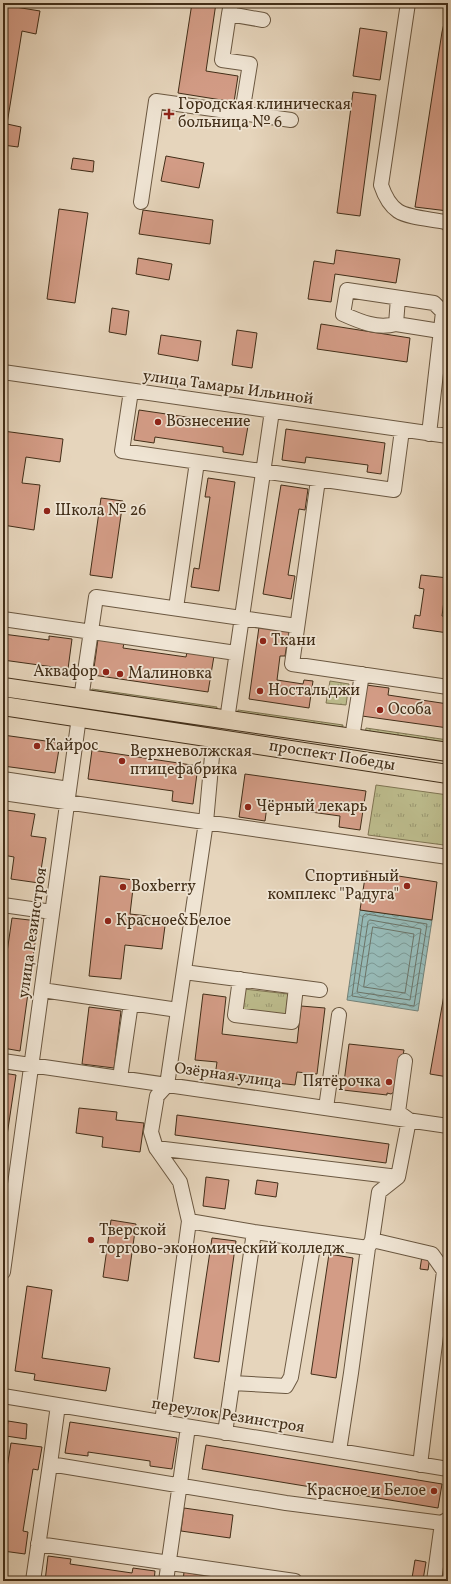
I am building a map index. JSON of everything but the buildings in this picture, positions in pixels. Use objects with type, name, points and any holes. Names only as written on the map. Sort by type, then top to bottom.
[{"type":"main road","name":"проспект Победы","points":[[3,687],[448,752]]},
{"type":"main road","name":"проспект Победы","points":[[3,706],[448,774]]},
{"type":"street","points":[[408,3],[380,185],[384,194],[398,211],[448,224]]},
{"type":"street","points":[[242,113],[250,64],[222,60],[230,9],[263,20]]},
{"type":"street","points":[[141,202],[156,101],[291,120]]},
{"type":"street","points":[[429,434],[440,331],[442,312],[434,303],[347,290],[344,314],[365,324],[387,326],[396,324],[440,331]]},
{"type":"street","points":[[396,324],[398,298]]},
{"type":"street","name":"улица Тамары Ильиной","points":[[3,372],[448,436]]},
{"type":"street","points":[[131,391],[122,451],[318,480],[394,490],[402,430]]},
{"type":"street","points":[[227,720],[272,411]]},
{"type":"street","points":[[176,608],[197,462]]},
{"type":"street","points":[[318,480],[292,664],[448,687]]},
{"type":"street","points":[[81,699],[96,597],[297,626]]},
{"type":"street","points":[[3,619],[236,653]]},
{"type":"street","points":[[352,738],[362,674]]},
{"type":"street","name":"улица Резинстроя","points":[[3,1272],[79,717]]},
{"type":"street","points":[[162,1422],[189,1221],[180,1182],[156,1148],[151,1132],[157,1096],[167,1085],[206,822],[212,756],[219,738]]},
{"type":"street","points":[[3,779],[69,796],[206,822],[448,857]]},
{"type":"street","points":[[3,793],[69,796]]},
{"type":"street","points":[[3,905],[52,912]]},
{"type":"street","points":[[184,972],[320,990]]},
{"type":"street","points":[[240,979],[235,1015],[284,1022],[292,1022],[296,986]]},
{"type":"street","points":[[42,990],[178,1010]]},
{"type":"street","points":[[120,1078],[131,1003]]},
{"type":"street","points":[[326,1108],[340,1015]]},
{"type":"street","name":"Озёрная улица","points":[[3,1061],[448,1126]]},
{"type":"street","points":[[338,1451],[379,1192],[398,1178],[409,1120],[398,1112],[405,1061]]},
{"type":"street","points":[[156,1148],[398,1178]]},
{"type":"street","points":[[189,1221],[314,1241],[370,1244],[432,1254],[444,1271],[420,1465]]},
{"type":"street","points":[[225,1433],[254,1232]]},
{"type":"street","points":[[232,1383],[286,1386],[291,1377],[314,1241]]},
{"type":"street","name":"переулок Резинстроя","points":[[3,1396],[448,1470]]},
{"type":"street","points":[[33,1581],[58,1405]]},
{"type":"street","points":[[166,1581],[188,1427]]},
{"type":"street","points":[[50,1464],[286,1502],[445,1521],[434,1581]]},
{"type":"street","points":[[38,1544],[295,1581]]},
{"type":"green space","points":[[330,681],[349,684],[346,705],[326,703]]},
{"type":"green space","points":[[92,689],[217,707],[216,713],[91,695]]},
{"type":"green space","points":[[238,710],[343,725],[342,731],[237,716]]},
{"type":"green space","points":[[366,728],[448,740],[448,746],[365,734]]},
{"type":"green space","points":[[376,785],[448,795],[448,816],[444,845],[368,835]]},
{"type":"green space","points":[[244,989],[288,994],[285,1020],[241,1015]]},
{"type":"water","points":[[360,910],[432,920],[418,1011],[347,1000]]},
{"type":"place","name":"Городская клиническая больница № 6","points":[[169,114]]},
{"type":"place","name":"Вознесение","points":[[158,422]]},
{"type":"place","name":"Школа № 26","points":[[47,511]]},
{"type":"place","name":"Ткани","points":[[263,641]]},
{"type":"place","name":"Аквафор","points":[[106,672]]},
{"type":"place","name":"Малиновка","points":[[120,674]]},
{"type":"place","name":"Ностальджи","points":[[260,691]]},
{"type":"place","name":"Особа","points":[[380,710]]},
{"type":"place","name":"Кайрос","points":[[37,746]]},
{"type":"place","name":"Верхневолжская птицефабрика","points":[[122,761]]},
{"type":"place","name":"Чёрный лекарь","points":[[248,807]]},
{"type":"place","name":"Спортивный комплекс \"Радуга\"","points":[[407,886]]},
{"type":"place","name":"Boxberry","points":[[123,887]]},
{"type":"place","name":"Красное&Белое","points":[[108,921]]},
{"type":"place","name":"Пятёрочка","points":[[389,1082]]},
{"type":"place","name":"Тверской торгово-экономический колледж","points":[[91,1240]]},
{"type":"place","name":"Красное и Белое","points":[[434,1491]]}]
